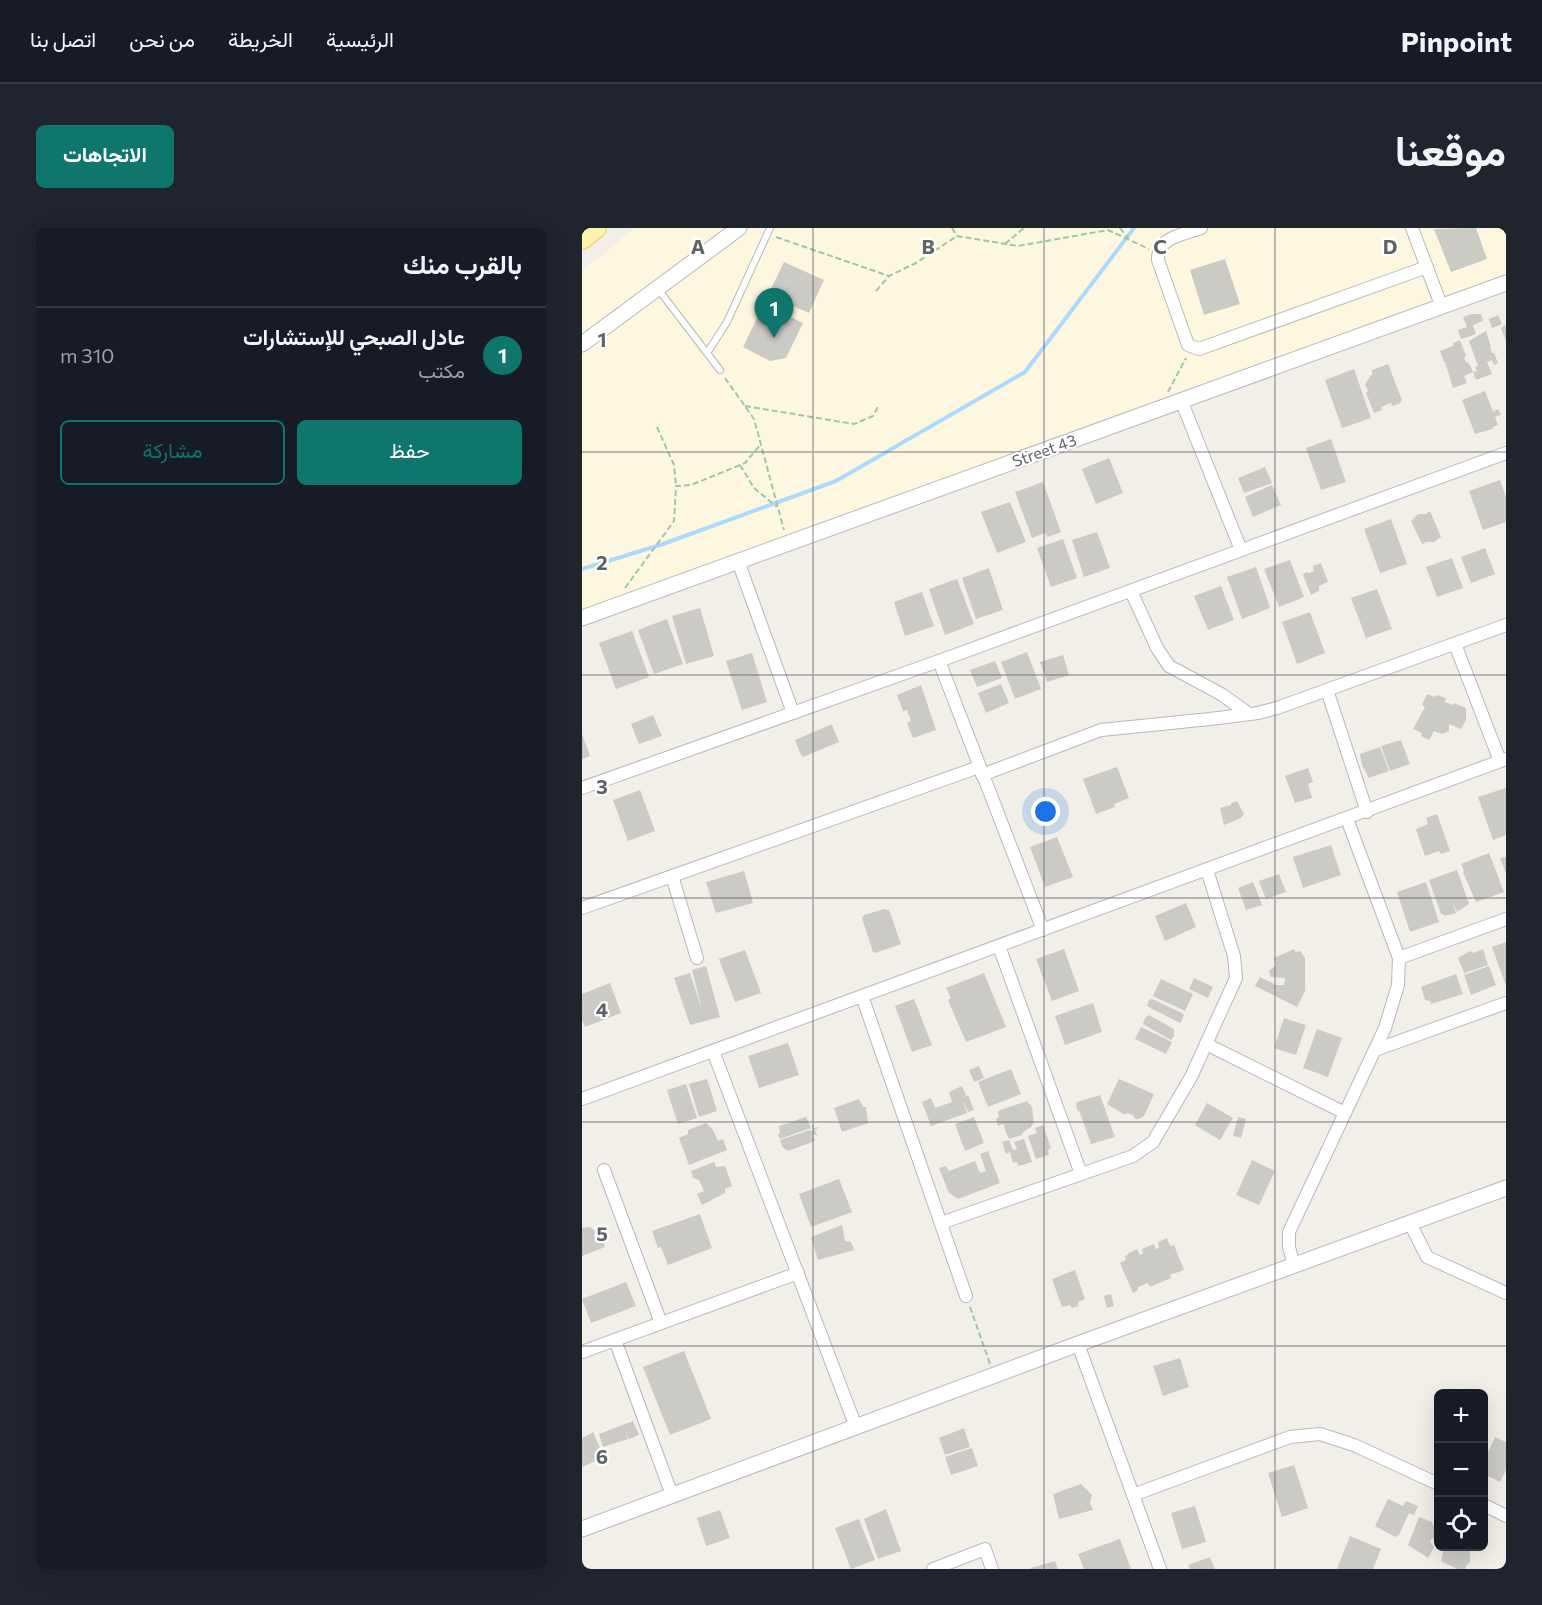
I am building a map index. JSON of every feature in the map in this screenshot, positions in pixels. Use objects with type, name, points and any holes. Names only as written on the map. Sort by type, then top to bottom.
[{"type":"main road","points":[[582,239],[596,228]]},
{"type":"street","points":[[582,344],[739,228]]},
{"type":"street","points":[[1201,228],[1166,241],[1158,253],[1158,260],[1188,345],[1192,348],[1199,349],[1427,267]]},
{"type":"street","points":[[1412,228],[1441,305]]},
{"type":"street","name":"Street 43","points":[[582,618],[1506,283]]},
{"type":"street","points":[[1181,400],[1241,550]]},
{"type":"street","points":[[582,788],[939,661],[1506,453]]},
{"type":"street","points":[[738,561],[793,713]]},
{"type":"street","points":[[1131,591],[1157,648],[1169,666],[1221,694],[1249,714]]},
{"type":"street","points":[[582,908],[1101,729],[1249,714],[1277,708],[1506,626]]},
{"type":"street","points":[[583,1096],[713,1051],[1503,760],[1455,644]]},
{"type":"street","points":[[939,661],[1042,930]]},
{"type":"street","points":[[1327,690],[1367,812]]},
{"type":"street","points":[[1294,1265],[1289,1246],[1289,1232],[1385,1028],[1398,985],[1399,957],[1347,819]]},
{"type":"street","points":[[941,1223],[1133,1156],[1153,1142],[1191,1077],[1236,978],[1234,956],[1207,870]]},
{"type":"street","points":[[672,876],[697,958]]},
{"type":"street","points":[[1399,957],[1506,919]]},
{"type":"street","points":[[999,946],[1081,1174]]},
{"type":"street","points":[[862,996],[966,1296]]},
{"type":"street","points":[[1375,1050],[1506,1003]]},
{"type":"street","points":[[1206,1044],[1345,1113]]},
{"type":"street","points":[[713,1051],[856,1427]]},
{"type":"street","points":[[604,1170],[661,1323]]},
{"type":"street","points":[[582,1528],[1506,1188]]},
{"type":"street","points":[[1410,1223],[1427,1257],[1506,1293]]},
{"type":"street","points":[[582,1352],[798,1273]]},
{"type":"street","points":[[615,1340],[672,1495]]},
{"type":"street","points":[[1078,1344],[1160,1569]]},
{"type":"street","points":[[1133,1495],[1290,1437],[1320,1434],[1354,1446],[1434,1482]]},
{"type":"street","points":[[1488,1508],[1506,1516]]},
{"type":"street","points":[[933,1569],[985,1549],[992,1569]]},
{"type":"lane","points":[[707,353],[727,322],[769,231]]},
{"type":"lane","points":[[657,288],[720,370]]},
{"type":"path","points":[[952,228],[957,236]]},
{"type":"path","points":[[1005,243],[1024,228]]},
{"type":"path","points":[[1120,228],[1130,240]]},
{"type":"path","points":[[876,291],[889,276],[916,263],[957,236],[1018,246],[1108,230],[1158,253]]},
{"type":"path","points":[[769,231],[889,276]]},
{"type":"path","points":[[1159,408],[1192,348]]},
{"type":"path","points":[[720,370],[754,419],[787,543]]},
{"type":"path","points":[[745,406],[854,424],[873,416],[879,405]]},
{"type":"path","points":[[613,607],[674,521],[676,486],[674,465],[657,427]]},
{"type":"path","points":[[676,486],[691,484],[745,463],[761,444]]},
{"type":"path","points":[[740,465],[754,488],[778,508]]},
{"type":"path","points":[[966,1296],[994,1376]]},
{"type":"shaded area","points":[[635,228],[1506,228],[1506,283],[582,618],[582,271]]},
{"type":"building","points":[[1476,228],[1487,259],[1451,272],[1434,229]]},
{"type":"building","points":[[1225,259],[1240,304],[1204,315],[1190,270]]},
{"type":"building","points":[[784,262],[824,280],[809,313],[768,295]]},
{"type":"building","points":[[764,304],[803,323],[786,358],[770,361],[743,347]]},
{"type":"building","points":[[1481,314],[1483,321],[1473,325],[1476,334],[1461,339],[1458,330],[1467,327],[1463,317]]},
{"type":"building","points":[[1498,315],[1502,324],[1492,328],[1489,319]]},
{"type":"building","points":[[1506,325],[1506,341],[1501,328]]},
{"type":"building","points":[[1486,331],[1492,353],[1498,363],[1494,365],[1492,360],[1487,362],[1492,374],[1476,380],[1473,372],[1477,371],[1475,367],[1478,366],[1469,341]]},
{"type":"building","points":[[1460,340],[1466,356],[1464,358],[1473,372],[1464,376],[1467,383],[1453,388],[1440,351],[1453,346],[1453,343]]},
{"type":"building","points":[[1388,364],[1402,400],[1399,404],[1392,406],[1391,403],[1381,407],[1382,410],[1374,413],[1365,384],[1372,370]]},
{"type":"building","points":[[1354,369],[1371,418],[1342,428],[1325,380]]},
{"type":"building","points":[[1485,391],[1493,412],[1498,409],[1501,415],[1495,417],[1498,425],[1493,429],[1475,434],[1462,400]]},
{"type":"building","points":[[1331,439],[1346,482],[1321,490],[1306,448]]},
{"type":"building","points":[[1109,458],[1123,493],[1096,504],[1082,469]]},
{"type":"building","points":[[1265,467],[1272,483],[1244,493],[1238,478]]},
{"type":"building","points":[[1500,480],[1506,497],[1506,522],[1483,530],[1469,491]]},
{"type":"building","points":[[1043,482],[1061,532],[1047,537],[1045,533],[1032,538],[1015,492]]},
{"type":"building","points":[[1272,485],[1281,505],[1253,517],[1245,497]]},
{"type":"building","points":[[1010,502],[1026,542],[997,553],[981,512]]},
{"type":"building","points":[[1430,511],[1441,537],[1434,542],[1422,544],[1411,521],[1418,514],[1426,514]]},
{"type":"building","points":[[1391,519],[1407,564],[1380,573],[1364,529]]},
{"type":"building","points":[[1097,532],[1110,568],[1084,577],[1072,540]]},
{"type":"building","points":[[1063,539],[1077,578],[1051,587],[1037,548]]},
{"type":"building","points":[[1485,548],[1495,574],[1471,583],[1461,557]]},
{"type":"building","points":[[1452,558],[1463,588],[1437,597],[1426,567]]},
{"type":"building","points":[[1290,560],[1304,597],[1279,607],[1264,569]]},
{"type":"building","points":[[1321,563],[1328,582],[1319,586],[1319,591],[1311,595],[1303,575],[1314,571],[1313,566]]},
{"type":"building","points":[[1256,567],[1270,608],[1242,619],[1227,577]]},
{"type":"building","points":[[989,568],[1003,610],[976,619],[962,578]]},
{"type":"building","points":[[957,579],[974,624],[945,635],[929,589]]},
{"type":"building","points":[[1221,586],[1234,620],[1208,630],[1194,596]]},
{"type":"building","points":[[1377,589],[1392,629],[1366,638],[1351,598]]},
{"type":"building","points":[[922,592],[934,626],[905,636],[894,602]]},
{"type":"building","points":[[700,608],[714,656],[686,664],[672,616]]},
{"type":"building","points":[[1310,612],[1325,653],[1297,664],[1282,622]]},
{"type":"building","points":[[667,619],[683,664],[654,674],[638,630]]},
{"type":"building","points":[[632,631],[649,677],[616,689],[599,643]]},
{"type":"building","points":[[1027,652],[1041,689],[1015,699],[1001,662]]},
{"type":"building","points":[[752,653],[767,702],[742,710],[726,661]]},
{"type":"building","points":[[1063,655],[1069,675],[1047,682],[1040,662]]},
{"type":"building","points":[[995,661],[1002,678],[977,687],[970,670]]},
{"type":"building","points":[[1001,684],[1009,703],[986,713],[978,693]]},
{"type":"building","points":[[921,685],[936,730],[913,738],[907,723],[911,721],[907,710],[903,711],[897,695]]},
{"type":"building","points":[[1427,694],[1446,698],[1445,702],[1466,708],[1466,720],[1461,729],[1449,724],[1449,731],[1442,734],[1434,731],[1429,740],[1421,736],[1422,733],[1413,729],[1425,707],[1422,705]]},
{"type":"building","points":[[653,715],[662,736],[639,744],[631,724]]},
{"type":"building","points":[[830,725],[839,742],[803,757],[795,740]]},
{"type":"building","points":[[582,734],[590,756],[582,759]]},
{"type":"building","points":[[1401,740],[1410,764],[1390,771],[1381,746]]},
{"type":"building","points":[[1380,747],[1389,771],[1369,778],[1362,765],[1360,754]]},
{"type":"building","points":[[1117,767],[1129,798],[1114,804],[1115,807],[1096,814],[1083,779]]},
{"type":"building","points":[[1308,768],[1313,782],[1308,784],[1312,798],[1295,803],[1285,776]]},
{"type":"building","points":[[1506,788],[1506,835],[1493,840],[1478,797]]},
{"type":"building","points":[[640,790],[655,831],[628,841],[613,800]]},
{"type":"building","points":[[1237,801],[1244,814],[1241,818],[1224,825],[1220,808]]},
{"type":"building","points":[[1437,814],[1450,851],[1441,854],[1439,851],[1425,856],[1416,829],[1428,824],[1426,818]]},
{"type":"building","points":[[1057,837],[1073,877],[1045,887],[1030,847]]},
{"type":"building","points":[[1331,845],[1341,875],[1303,888],[1293,857]]},
{"type":"building","points":[[1489,853],[1504,892],[1476,902],[1461,864]]},
{"type":"building","points":[[1506,857],[1506,874],[1500,858]]},
{"type":"building","points":[[1457,870],[1469,904],[1457,912],[1452,900],[1456,913],[1444,916],[1441,914],[1429,880]]},
{"type":"building","points":[[744,871],[753,903],[716,913],[706,882]]},
{"type":"building","points":[[1279,874],[1286,892],[1266,899],[1259,881]]},
{"type":"building","points":[[1253,882],[1262,905],[1246,910],[1238,888]]},
{"type":"building","points":[[1426,882],[1439,922],[1410,932],[1397,892]]},
{"type":"building","points":[[1186,903],[1196,927],[1165,941],[1155,916]]},
{"type":"building","points":[[884,909],[889,910],[901,944],[875,953],[862,918],[864,915]]},
{"type":"building","points":[[1506,942],[1506,986],[1492,947]]},
{"type":"building","points":[[1064,949],[1079,991],[1052,1001],[1036,959]]},
{"type":"building","points":[[1294,949],[1296,952],[1300,951],[1305,958],[1305,991],[1297,1007],[1255,986],[1260,977],[1276,985],[1284,985],[1285,978],[1271,977],[1269,971],[1276,965],[1274,958]]},
{"type":"building","points":[[1483,949],[1488,965],[1464,973],[1458,958],[1470,951],[1473,953]]},
{"type":"building","points":[[745,950],[761,993],[735,1002],[719,959]]},
{"type":"building","points":[[706,966],[720,1017],[690,1025],[674,978],[690,973],[702,1010],[692,970]]},
{"type":"building","points":[[1489,966],[1496,985],[1471,995],[1464,975]]},
{"type":"building","points":[[984,973],[1006,1027],[966,1042],[948,1000],[951,998],[946,988]]},
{"type":"building","points":[[1456,974],[1463,994],[1431,1004],[1430,1001],[1425,1000],[1421,987]]},
{"type":"building","points":[[1194,978],[1213,987],[1208,998],[1189,989]]},
{"type":"building","points":[[1161,979],[1193,994],[1185,1011],[1153,996]]},
{"type":"building","points":[[610,983],[621,1013],[585,1027],[582,1020],[582,994]]},
{"type":"building","points":[[914,999],[932,1045],[912,1052],[895,1006]]},
{"type":"building","points":[[1152,999],[1184,1015],[1181,1022],[1147,1006],[1149,1000]]},
{"type":"building","points":[[1093,1003],[1102,1032],[1065,1045],[1055,1016]]},
{"type":"building","points":[[1149,1015],[1174,1029],[1174,1036],[1171,1040],[1143,1024]]},
{"type":"building","points":[[1284,1018],[1306,1025],[1296,1055],[1274,1048]]},
{"type":"building","points":[[1141,1027],[1172,1042],[1166,1054],[1135,1039]]},
{"type":"building","points":[[1317,1029],[1342,1038],[1328,1077],[1303,1068]]},
{"type":"building","points":[[788,1043],[799,1075],[759,1088],[748,1056]]},
{"type":"building","points":[[979,1066],[984,1078],[974,1082],[969,1070]]},
{"type":"building","points":[[1011,1069],[1021,1094],[988,1107],[978,1082]]},
{"type":"building","points":[[707,1079],[717,1111],[699,1117],[689,1084]]},
{"type":"building","points":[[1119,1079],[1154,1094],[1144,1116],[1139,1119],[1127,1113],[1125,1115],[1107,1104]]},
{"type":"building","points":[[686,1084],[697,1118],[678,1124],[667,1090]]},
{"type":"building","points":[[962,1086],[966,1095],[962,1098],[968,1095],[974,1110],[968,1112],[963,1101],[967,1113],[931,1126],[922,1102],[931,1098],[935,1108],[952,1102],[949,1092]]},
{"type":"building","points":[[1100,1095],[1115,1137],[1091,1144],[1076,1106],[1077,1102]]},
{"type":"building","points":[[859,1099],[863,1107],[866,1107],[868,1123],[842,1132],[834,1108]]},
{"type":"building","points":[[1027,1101],[1032,1107],[1034,1122],[1022,1135],[1009,1139],[1004,1124],[998,1126],[996,1119],[999,1117],[998,1111]]},
{"type":"building","points":[[1207,1103],[1233,1118],[1220,1140],[1195,1125]]},
{"type":"building","points":[[806,1117],[811,1128],[780,1139],[779,1126]]},
{"type":"building","points":[[974,1117],[984,1143],[965,1151],[955,1124]]},
{"type":"building","points":[[1238,1117],[1246,1119],[1241,1138],[1233,1136]]},
{"type":"building","points":[[706,1123],[713,1130],[718,1141],[723,1139],[727,1150],[689,1165],[679,1138],[688,1134],[688,1130]]},
{"type":"building","points":[[812,1124],[814,1128],[820,1127],[815,1130],[817,1136],[813,1134],[815,1141],[788,1151],[782,1147],[780,1140],[810,1130],[813,1132]]},
{"type":"building","points":[[1043,1125],[1051,1148],[1048,1150],[1049,1155],[1036,1159],[1028,1136],[1037,1133],[1035,1128]]},
{"type":"building","points":[[1024,1139],[1032,1162],[1019,1166],[1017,1162],[1013,1163],[1010,1152],[1006,1154],[1002,1142],[1009,1140],[1013,1150],[1017,1149],[1014,1142]]},
{"type":"building","points":[[988,1151],[1000,1183],[958,1199],[949,1193],[939,1168],[946,1166],[949,1171],[975,1161],[980,1173],[986,1171],[980,1154]]},
{"type":"building","points":[[1252,1160],[1275,1171],[1259,1205],[1236,1195]]},
{"type":"building","points":[[714,1162],[716,1167],[725,1166],[732,1186],[725,1189],[725,1193],[702,1205],[697,1194],[704,1191],[699,1180],[693,1178],[691,1171]]},
{"type":"building","points":[[839,1179],[852,1212],[811,1227],[799,1194]]},
{"type":"building","points":[[700,1214],[712,1248],[668,1265],[661,1247],[658,1248],[652,1231]]},
{"type":"building","points":[[842,1225],[845,1241],[851,1242],[854,1250],[818,1260],[811,1237]]},
{"type":"building","points":[[590,1227],[595,1231],[594,1236],[597,1240],[602,1239],[605,1247],[582,1256],[582,1228]]},
{"type":"building","points":[[1167,1238],[1170,1246],[1174,1245],[1184,1270],[1150,1287],[1148,1283],[1138,1287],[1138,1290],[1133,1293],[1120,1263],[1126,1260],[1125,1257],[1129,1253],[1137,1249],[1140,1255],[1143,1254],[1142,1249],[1154,1244],[1156,1249],[1159,1248],[1158,1242]]},
{"type":"building","points":[[1075,1270],[1085,1299],[1078,1302],[1078,1306],[1062,1307],[1052,1279]]},
{"type":"building","points":[[626,1282],[636,1306],[591,1323],[582,1299]]},
{"type":"building","points":[[1111,1294],[1114,1306],[1107,1308],[1104,1296]]},
{"type":"building","points":[[684,1351],[711,1419],[670,1435],[643,1367]]},
{"type":"building","points":[[1180,1358],[1189,1387],[1163,1396],[1153,1366]]},
{"type":"building","points":[[633,1421],[639,1435],[629,1439],[625,1429],[628,1439],[603,1447],[599,1434]]},
{"type":"building","points":[[964,1428],[970,1447],[945,1455],[939,1438]]},
{"type":"building","points":[[593,1432],[604,1457],[582,1467],[582,1438]]},
{"type":"building","points":[[1495,1437],[1506,1442],[1506,1470],[1500,1482],[1488,1476],[1488,1452]]},
{"type":"building","points":[[972,1448],[978,1466],[951,1475],[945,1457]]},
{"type":"building","points":[[1294,1465],[1308,1508],[1282,1517],[1268,1473]]},
{"type":"building","points":[[1081,1484],[1092,1495],[1090,1503],[1093,1510],[1059,1519],[1053,1494]]},
{"type":"building","points":[[1388,1499],[1403,1506],[1406,1501],[1418,1506],[1414,1515],[1409,1513],[1399,1535],[1395,1537],[1375,1526]]},
{"type":"building","points":[[1195,1506],[1206,1542],[1182,1549],[1171,1513]]},
{"type":"building","points":[[886,1509],[901,1551],[878,1559],[864,1519]]},
{"type":"building","points":[[720,1510],[730,1538],[706,1546],[697,1518]]},
{"type":"building","points":[[1419,1517],[1432,1522],[1434,1539],[1432,1538],[1430,1542],[1434,1547],[1428,1558],[1408,1545]]},
{"type":"building","points":[[859,1519],[875,1560],[851,1569],[835,1528]]},
{"type":"building","points":[[1350,1536],[1381,1549],[1373,1569],[1337,1569]]},
{"type":"building","points":[[1120,1539],[1131,1569],[1084,1569],[1078,1554]]},
{"type":"building","points":[[1443,1551],[1470,1551],[1470,1563],[1465,1569],[1457,1569],[1441,1561]]},
{"type":"building","points":[[1210,1557],[1215,1569],[1190,1569],[1188,1565]]},
{"type":"building","points":[[1055,1561],[1058,1569],[1031,1569],[1031,1568]]},
{"type":"waterway","points":[[582,569],[663,544],[836,481],[1025,372],[1134,228]]},
{"type":"place","name":"عادل الصبحي للإستشارات","points":[[774,338]]}]
